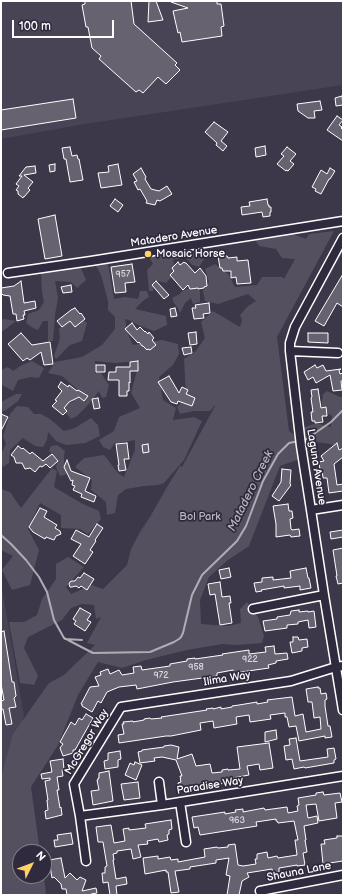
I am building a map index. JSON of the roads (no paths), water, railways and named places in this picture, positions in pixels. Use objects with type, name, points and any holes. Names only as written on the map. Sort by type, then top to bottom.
[{"type":"street","name":"Matadero Avenue","points":[[8,273],[343,221]]},
{"type":"street","name":"Laguna Avenue","points":[[343,238],[295,327],[290,343],[299,436],[324,595],[339,666],[343,710]]},
{"type":"street","points":[[290,351],[338,353]]},
{"type":"street","points":[[311,510],[343,505]]},
{"type":"street","points":[[253,609],[324,595]]},
{"type":"street","name":"Ilima Way","points":[[121,706],[291,681],[339,666]]},
{"type":"street","name":"McGregor Way","points":[[86,860],[74,784],[121,706]]},
{"type":"street","name":"Paradise Way","points":[[80,816],[162,805],[343,776]]},
{"type":"street","points":[[159,782],[162,805]]},
{"type":"street","points":[[180,802],[186,842]]},
{"type":"street","name":"Shauna Lane","points":[[260,891],[343,875]]},
{"type":"waterway","name":"Matadero Creek","points":[[303,440],[331,422],[343,410]]},
{"type":"waterway","name":"Matadero Creek","points":[[1,535],[26,560],[39,577],[47,592],[54,620],[64,638],[93,653],[150,652],[174,642],[181,637],[192,595],[202,575],[237,541],[246,526],[263,481],[278,454],[289,443],[299,441]]},
{"type":"waterway","name":"Matadero Creek","points":[[65,639],[82,640]]},
{"type":"place","name":"Mosaic Horse","points":[[148,254]]},
{"type":"park label","name":"Bol Park","points":[[200,517]]}]
